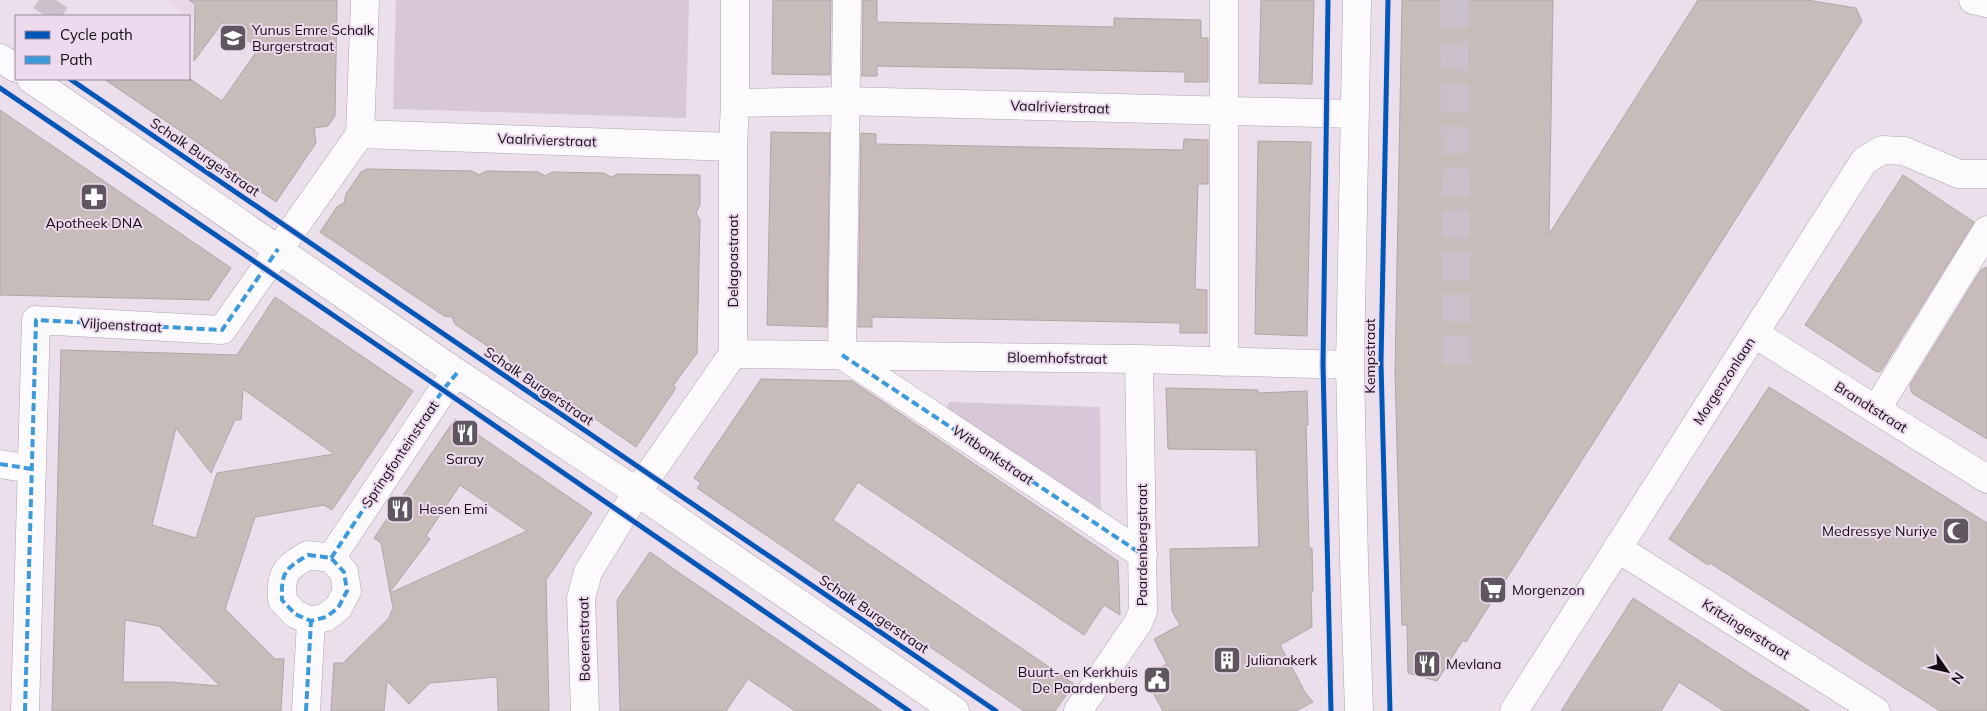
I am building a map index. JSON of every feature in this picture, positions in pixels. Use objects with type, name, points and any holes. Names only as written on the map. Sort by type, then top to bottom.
[{"type":"street","points":[[360,134],[365,0]]},
{"type":"street","name":"Delagoastraat","points":[[733,354],[735,0]]},
{"type":"street","points":[[842,355],[845,231],[844,101],[847,0]]},
{"type":"street","points":[[1224,0],[1224,362]]},
{"type":"street","name":"Kempstraat","points":[[1357,0],[1350,365],[1359,711]]},
{"type":"street","points":[[1973,0],[1987,3]]},
{"type":"street","points":[[36,80],[457,372],[637,492],[955,711]]},
{"type":"street","name":"Vaalrivierstraat","points":[[735,103],[844,101],[1355,114]]},
{"type":"street","name":"Vaalrivierstraat","points":[[360,134],[733,147]]},
{"type":"street","name":"Viljoenstraat","points":[[25,711],[36,320],[222,330],[360,134]]},
{"type":"street","name":"Morgenzonlaan","points":[[1514,711],[1864,161],[1882,150],[1904,151],[1959,174],[1987,174]]},
{"type":"street","points":[[1876,410],[1987,230]]},
{"type":"street","name":"Brandtstraat","points":[[1755,334],[1987,479]]},
{"type":"street","points":[[637,492],[733,354]]},
{"type":"street","name":"Bloemhofstraat","points":[[733,354],[1139,359],[1350,365]]},
{"type":"street","name":"Witbankstraat","points":[[842,355],[1143,555]]},
{"type":"street","name":"Paardenbergstraat","points":[[1078,711],[1138,623],[1143,611],[1139,359]]},
{"type":"street","name":"Springfonteinstraat","points":[[331,558],[457,372]]},
{"type":"street","points":[[0,464],[32,469]]},
{"type":"street","name":"Boerenstraat","points":[[585,711],[581,598],[588,572],[637,492]]},
{"type":"street","name":"Kritzingerstraat","points":[[1617,548],[1876,711]]},
{"type":"street","points":[[308,555],[331,558],[344,572],[347,591],[338,608],[326,616],[311,621],[295,614],[282,600],[282,581],[290,566],[308,555]]},
{"type":"street","points":[[306,711],[311,621]]},
{"type":"shaded area","name":"Yunus Emre Schalk Burgerstraat","points":[[163,0],[249,0],[247,58],[190,15]]},
{"type":"shaded area","points":[[396,0],[689,0],[686,118],[393,109]]},
{"type":"shaded area","points":[[949,402],[1100,407],[1101,512],[946,413]]},
{"type":"building","points":[[189,0],[337,0],[335,116],[328,126],[314,128],[316,143],[276,202],[230,170],[229,164],[105,80],[190,79],[222,101],[259,48],[222,23],[194,61],[195,4]]},
{"type":"building","points":[[773,0],[831,0],[830,75],[772,74]]},
{"type":"building","points":[[863,0],[877,0],[877,22],[1114,27],[1114,18],[1201,20],[1201,38],[1208,38],[1208,82],[1185,82],[1185,72],[877,66],[877,76],[862,76]]},
{"type":"building","points":[[1261,0],[1314,0],[1312,84],[1259,83]]},
{"type":"building","points":[[1402,0],[1553,0],[1549,234],[1698,0],[1807,0],[1856,8],[1862,21],[1466,642],[1463,640],[1437,681],[1408,673],[1407,625],[1402,625],[1395,373]]},
{"type":"building","points":[[0,110],[231,268],[209,300],[0,295]]},
{"type":"building","points":[[771,132],[830,133],[827,327],[767,325]]},
{"type":"building","points":[[861,133],[876,134],[876,144],[1183,150],[1184,139],[1208,140],[1208,184],[1198,184],[1195,289],[1207,290],[1207,333],[1180,333],[1180,323],[872,317],[872,327],[858,327]]},
{"type":"building","points":[[1258,141],[1311,142],[1307,336],[1255,334]]},
{"type":"building","points":[[367,169],[472,171],[479,175],[486,171],[538,172],[545,176],[552,172],[604,173],[611,177],[618,174],[700,175],[700,205],[696,213],[700,220],[697,353],[673,386],[676,388],[636,447],[565,398],[561,391],[554,391],[510,361],[507,354],[499,354],[455,324],[452,317],[444,316],[320,232],[337,207],[344,203],[346,194],[361,172]]},
{"type":"building","points":[[1903,175],[1974,222],[1881,371],[1877,372],[1805,325]]},
{"type":"building","points":[[1987,267],[1987,439],[1912,393],[1910,385],[1981,270]]},
{"type":"building","points":[[275,297],[413,391],[332,510],[324,505],[255,517],[225,609],[275,659],[284,659],[281,711],[52,711],[61,350],[237,355]],"holes":[[[243,389],[334,454],[217,473],[196,538],[152,525],[176,428],[211,473],[235,420],[241,420]],[[125,620],[159,626],[220,686],[170,682],[123,682]]]},
{"type":"building","points":[[761,379],[852,381],[1118,561],[1120,615],[1104,605],[1084,635],[858,482],[833,520],[1074,684],[1055,711],[1024,711],[697,488],[701,483],[694,478]]},
{"type":"building","points":[[1769,387],[1987,523],[1987,711],[1940,711],[1710,563],[1708,565],[1669,539]]},
{"type":"building","points":[[1166,388],[1258,390],[1258,393],[1307,391],[1309,548],[1312,548],[1313,591],[1311,591],[1312,627],[1280,645],[1305,692],[1313,702],[1296,711],[1163,711],[1144,676],[1167,664],[1154,639],[1180,625],[1172,611],[1170,549],[1259,547],[1256,450],[1168,449]]},
{"type":"building","points":[[455,419],[592,513],[546,580],[549,711],[498,711],[497,677],[430,683],[409,704],[387,681],[384,711],[331,711],[334,663],[343,663],[389,618],[393,607],[390,593],[527,531],[460,485],[426,536],[430,539],[390,592],[381,543],[374,538]]},
{"type":"building","points":[[650,552],[882,711],[795,711],[748,679],[726,711],[620,711],[617,600]]},
{"type":"building","points":[[1633,598],[1810,711],[1724,711],[1679,682],[1661,711],[1561,711]]},
{"type":"tunnel","points":[[46,15],[56,0]]},
{"type":"tunnel","points":[[1454,0],[1457,375]]},
{"type":"marked path","points":[[25,711],[36,320],[222,330],[278,249]]},
{"type":"marked path","points":[[842,355],[1143,555]]},
{"type":"marked path","points":[[331,558],[443,390],[457,373]]},
{"type":"marked path","points":[[0,464],[32,469]]},
{"type":"marked path","points":[[308,555],[331,558],[344,572],[347,591],[338,608],[326,617],[311,621],[295,614],[282,600],[282,583],[286,572],[308,555]]},
{"type":"marked path","points":[[306,711],[311,621]]},
{"type":"cycle path","points":[[1328,0],[1323,364],[1331,711]]},
{"type":"cycle path","points":[[1388,0],[1381,363],[1390,711]]},
{"type":"cycle path","name":"Schalk Burgerstraat","points":[[71,80],[996,711]]},
{"type":"cycle path","points":[[0,88],[909,711]]},
{"type":"place","name":"Yunus Emre Schalk Burgerstraat","points":[[233,38]]},
{"type":"place","name":"Apotheek DNA","points":[[94,197]]},
{"type":"place","name":"Saray","points":[[465,433]]},
{"type":"place","name":"Hesen Emi","points":[[400,509]]},
{"type":"place","name":"Medressye Nuriye","points":[[1956,531]]},
{"type":"place","name":"Morgenzon","points":[[1493,590]]},
{"type":"place","name":"Julianakerk","points":[[1227,660]]},
{"type":"place","name":"Mevlana","points":[[1427,664]]},
{"type":"place","name":"Buurt- en Kerkhuis De Paardenberg","points":[[1157,680]]}]
